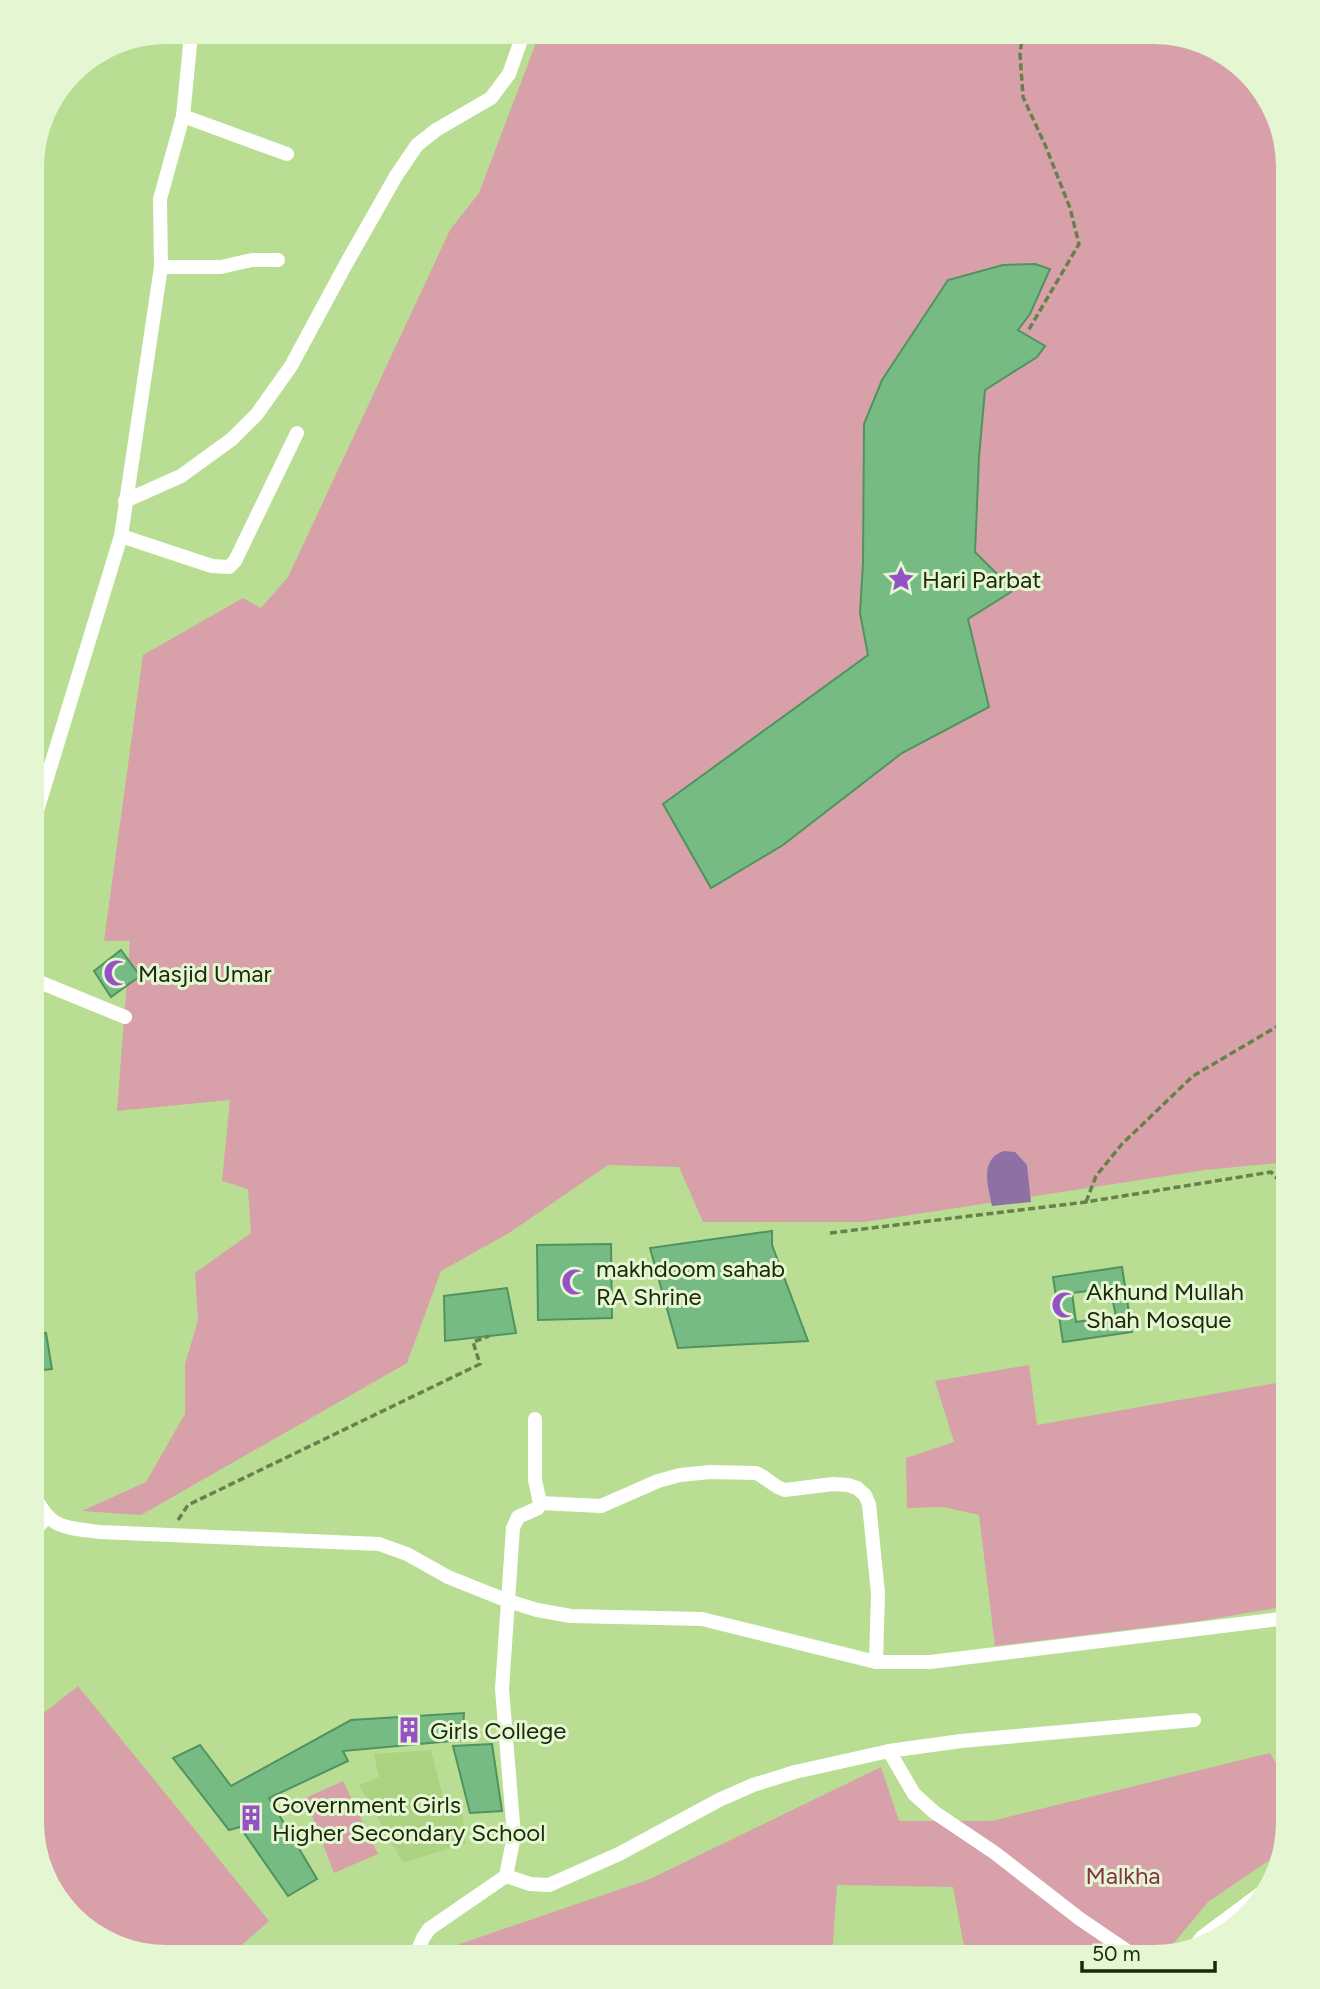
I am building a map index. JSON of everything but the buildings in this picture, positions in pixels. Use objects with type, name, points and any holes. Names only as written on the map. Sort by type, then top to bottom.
[{"type":"street","points":[[44,788],[121,536],[161,267],[160,198],[183,116],[190,44]]},
{"type":"street","points":[[125,501],[181,476],[232,439],[257,414],[291,366],[396,176],[417,145],[491,98],[509,74],[520,44]]},
{"type":"street","points":[[183,116],[287,154]]},
{"type":"street","points":[[161,267],[221,267],[252,260],[278,260]]},
{"type":"street","points":[[121,536],[212,566],[229,567],[235,561],[297,433]]},
{"type":"street","points":[[44,984],[125,1017]]},
{"type":"street","points":[[420,1945],[429,1929],[506,1877],[514,1836],[502,1689],[515,1522],[522,1514],[538,1508],[540,1503],[535,1480],[535,1419]]},
{"type":"street","points":[[540,1503],[601,1506],[658,1481],[680,1475],[710,1472],[756,1473],[764,1476],[778,1489],[785,1490],[833,1484],[857,1488],[865,1495],[871,1513],[878,1593],[876,1662]]},
{"type":"street","points":[[44,1512],[51,1521],[69,1528],[379,1544],[407,1554],[448,1577],[537,1611],[571,1616],[702,1619],[876,1662],[930,1662],[1276,1620]]},
{"type":"street","points":[[44,1520],[47,1517]]},
{"type":"street","points":[[506,1877],[530,1884],[549,1885],[619,1854],[719,1800],[795,1772],[889,1751],[1021,1735],[1194,1720]]},
{"type":"street","points":[[889,1751],[914,1794],[934,1812],[995,1853],[1080,1920],[1117,1945]]},
{"type":"street","points":[[1209,1932],[1241,1908]]},
{"type":"path","points":[[1021,44],[1023,97],[1065,196],[1079,244],[1028,331]]},
{"type":"path","points":[[1086,1202],[1097,1176],[1122,1144],[1193,1076],[1276,1028]]},
{"type":"path","points":[[830,1233],[1086,1202],[1271,1172],[1276,1177]]},
{"type":"path","points":[[167,1534],[188,1505],[480,1364],[473,1342],[489,1336]]},
{"type":"shaded area","points":[[1004,1151],[1015,1152],[1027,1165],[1031,1202],[992,1206],[987,1182],[988,1167],[996,1155]]},
{"type":"shaded area","points":[[431,1750],[447,1812],[462,1813],[466,1843],[403,1863],[359,1785],[379,1777],[374,1754]]},
{"type":"green space","name":"Hari Parbat","points":[[535,44],[1161,44],[1193,50],[1215,60],[1251,92],[1260,105],[1272,135],[1276,167],[1276,1163],[1205,1170],[865,1222],[703,1222],[679,1167],[608,1165],[509,1233],[441,1271],[407,1363],[141,1515],[82,1511],[146,1482],[185,1414],[185,1364],[198,1320],[195,1273],[251,1233],[248,1189],[222,1181],[230,1100],[117,1111],[130,941],[104,941],[143,655],[243,598],[261,608],[288,577],[450,230],[479,193]]},
{"type":"green space","points":[[1029,1365],[1037,1425],[1276,1383],[1276,1608],[1199,1621],[995,1646],[979,1515],[943,1507],[907,1508],[906,1458],[954,1442],[935,1381]]},
{"type":"green space","points":[[78,1686],[269,1921],[242,1945],[159,1945],[127,1939],[112,1933],[86,1915],[60,1884],[48,1854],[44,1822],[44,1713]]},
{"type":"green space","name":"Malkha","points":[[1270,1753],[1276,1764],[1276,1822],[1270,1860],[1208,1902],[1174,1943],[964,1945],[953,1887],[837,1885],[833,1945],[457,1945],[650,1879],[881,1767],[899,1821],[991,1821]]},
{"type":"green space","points":[[343,1781],[378,1854],[334,1873],[305,1798]]},
{"type":"place","name":"Hari Parbat","points":[[901,579]]},
{"type":"place","name":"Masjid Umar","points":[[117,973]]},
{"type":"place","name":"makhdoom sahab RA Shrine","points":[[575,1282]]},
{"type":"place","name":"Akhund Mullah Shah Mosque","points":[[1065,1305]]},
{"type":"place","name":"Girls College","points":[[409,1730]]},
{"type":"place","name":"Government Girls Higher Secondary School","points":[[251,1818]]}]
